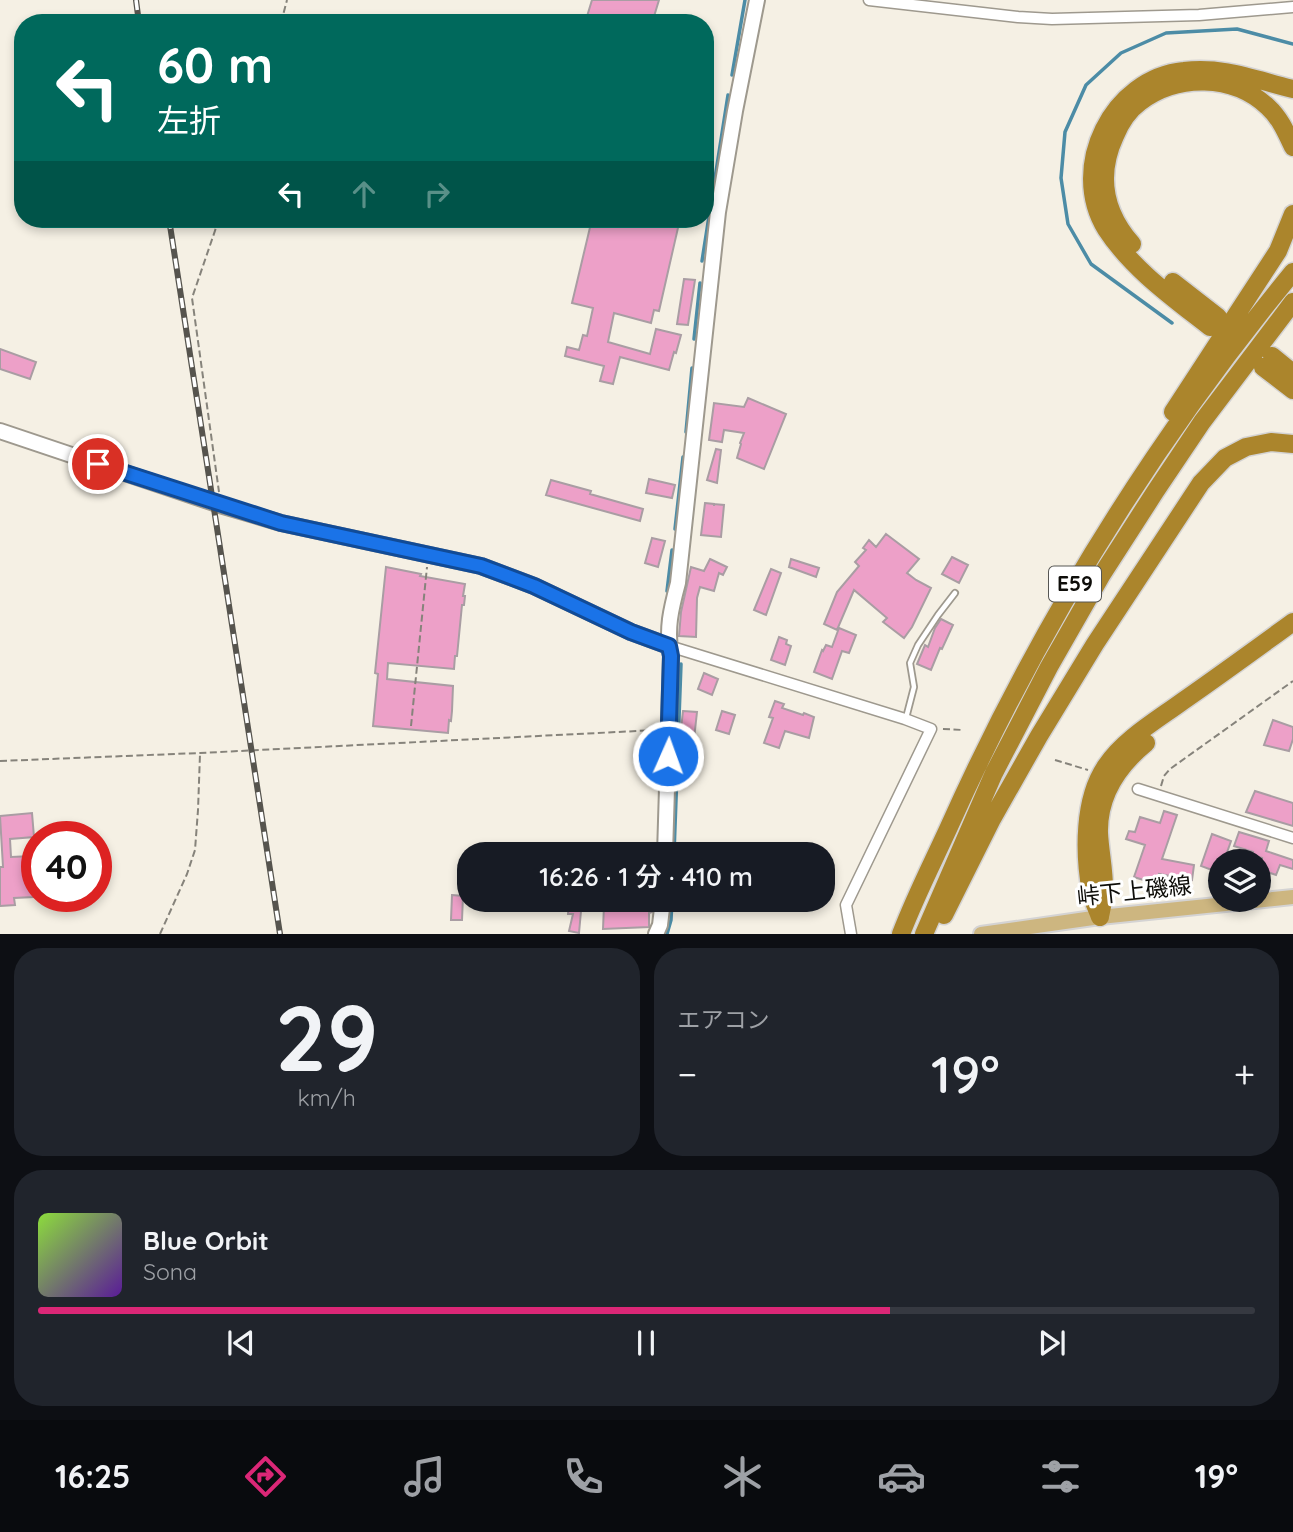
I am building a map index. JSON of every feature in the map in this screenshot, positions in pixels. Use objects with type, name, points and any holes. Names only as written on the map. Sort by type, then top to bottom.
[{"type":"highway","points":[[1293,89],[1240,74],[1209,69],[1180,71],[1151,79],[1127,97],[1109,118],[1094,150],[1092,178],[1095,205],[1105,228],[1126,256],[1154,282],[1214,322],[1122,232],[1104,185],[1107,153],[1120,125],[1139,103],[1163,89],[1187,82],[1209,80],[1243,89],[1267,106],[1284,126],[1293,147]]},
{"type":"highway","points":[[1085,567],[1181,399],[1279,251],[1293,214]]},
{"type":"highway","name":"E59","points":[[903,929],[976,766],[1032,659],[1085,567],[1187,410],[1293,272]]},
{"type":"highway","name":"E59","points":[[932,927],[994,773],[1049,667],[1101,576],[1202,422],[1293,302]]},
{"type":"highway","points":[[1293,373],[1268,362],[1293,390]]},
{"type":"highway","points":[[932,927],[1039,736],[1095,644],[1201,483],[1225,458],[1246,447],[1271,442],[1293,444]]},
{"type":"highway","points":[[1100,917],[1091,893],[1087,844],[1088,812],[1096,783],[1106,766],[1119,750],[1151,724],[1293,622]]},
{"type":"highway","points":[[1100,917],[1104,892],[1099,831],[1102,803],[1121,766],[1163,729],[1293,636]]},
{"type":"main road","name":"峠下上磯線","points":[[981,933],[1100,917],[1293,897]]},
{"type":"street","points":[[665,842],[671,656],[667,636],[678,583],[718,212],[757,0]]},
{"type":"street","points":[[869,0],[1052,19],[1188,15],[1293,7]]},
{"type":"street","points":[[0,431],[281,523],[481,566],[669,646],[931,729],[846,905],[851,933]]},
{"type":"street","points":[[1139,789],[1293,838]]},
{"type":"street","points":[[656,933],[662,912]]},
{"type":"lane","points":[[905,719],[914,687],[910,663],[918,645],[955,593]]},
{"type":"path","points":[[216,228],[192,298],[220,505]]},
{"type":"path","points":[[411,726],[430,555]]},
{"type":"path","points":[[1164,798],[1161,785],[1170,769],[1293,681]]},
{"type":"path","points":[[931,729],[963,730]]},
{"type":"path","points":[[0,761],[668,730]]},
{"type":"path","points":[[160,933],[195,850],[200,753]]},
{"type":"path","points":[[1055,760],[1091,772]]},
{"type":"building","points":[[592,0],[659,0],[655,14],[588,14]]},
{"type":"building","points":[[590,228],[678,228],[659,311],[654,310],[651,323],[614,313],[608,342],[650,354],[656,329],[681,335],[669,370],[620,357],[613,384],[600,381],[604,366],[565,356],[567,347],[579,350],[583,335],[587,336],[593,308],[572,303]]},
{"type":"building","points":[[684,279],[695,280],[688,325],[677,324]]},
{"type":"building","points":[[0,349],[36,362],[30,379],[0,369]]},
{"type":"building","points":[[748,398],[786,414],[764,469],[737,458],[744,433],[724,430],[722,442],[709,440],[714,403],[744,407]]},
{"type":"building","points":[[716,449],[721,450],[717,483],[707,480]]},
{"type":"building","points":[[649,479],[675,485],[672,498],[646,493]]},
{"type":"building","points":[[551,480],[643,509],[640,521],[546,495]]},
{"type":"building","points":[[705,503],[724,505],[721,537],[701,535]]},
{"type":"building","points":[[886,534],[919,559],[907,573],[931,588],[912,627],[904,638],[883,622],[887,618],[854,590],[837,630],[824,624],[837,592],[859,566],[855,562],[866,550],[863,548],[869,540],[876,547]]},
{"type":"building","points":[[652,538],[665,541],[658,567],[645,563]]},
{"type":"building","points":[[952,557],[968,565],[959,583],[942,574]]},
{"type":"building","points":[[710,559],[727,567],[723,575],[719,573],[714,591],[700,587],[697,598],[696,637],[679,636],[681,612],[691,567],[704,571]]},
{"type":"building","points":[[791,559],[819,568],[816,577],[789,567]]},
{"type":"building","points":[[386,567],[465,584],[454,669],[388,663],[387,679],[453,686],[448,733],[373,726],[378,674],[375,673]]},
{"type":"building","points":[[771,569],[781,573],[766,615],[754,610]]},
{"type":"building","points":[[941,619],[953,625],[931,670],[917,664]]},
{"type":"building","points":[[839,628],[856,635],[849,653],[842,651],[832,679],[814,672],[822,650],[826,645],[832,647]]},
{"type":"building","points":[[779,637],[787,640],[786,644],[791,646],[785,665],[771,660]]},
{"type":"building","points":[[704,673],[718,679],[712,695],[698,689]]},
{"type":"building","points":[[775,701],[784,704],[782,708],[814,717],[809,738],[785,731],[779,748],[764,743],[773,718],[769,717]]},
{"type":"building","points":[[683,711],[697,712],[694,739],[680,738]]},
{"type":"building","points":[[722,711],[735,715],[729,734],[716,730]]},
{"type":"building","points":[[1273,720],[1293,727],[1289,751],[1264,745]]},
{"type":"building","points":[[1255,791],[1293,803],[1293,826],[1246,812]]},
{"type":"building","points":[[1164,811],[1177,815],[1162,859],[1194,865],[1192,880],[1159,874],[1156,884],[1134,877],[1145,845],[1126,839],[1129,831],[1135,832],[1140,817],[1160,823]]},
{"type":"building","points":[[32,813],[33,821],[21,821],[21,838],[10,839],[11,857],[21,857],[21,898],[14,898],[15,905],[0,906],[0,867],[3,867],[0,816]]},
{"type":"building","points":[[1239,832],[1269,841],[1267,849],[1244,849],[1234,846]]},
{"type":"building","points":[[1212,834],[1231,841],[1228,849],[1208,849],[1208,869],[1201,866]]},
{"type":"building","points":[[1271,853],[1293,860],[1293,869],[1280,865],[1276,875],[1271,873]]},
{"type":"building","points":[[452,895],[457,895],[457,912],[462,912],[462,920],[451,920]]},
{"type":"building","points":[[581,912],[579,933],[569,931],[573,914],[568,914]]},
{"type":"building","points":[[604,912],[652,912],[649,913],[649,927],[603,929]]},
{"type":"waterway","points":[[732,75],[745,0]]},
{"type":"waterway","points":[[1172,323],[1091,264],[1068,224],[1061,178],[1065,132],[1086,85],[1121,53],[1166,33],[1237,29],[1293,44]]},
{"type":"waterway","points":[[714,184],[728,95]]},
{"type":"waterway","points":[[702,261],[707,228]]},
{"type":"waterway","points":[[694,339],[700,283]]},
{"type":"waterway","points":[[686,432],[692,368]]},
{"type":"waterway","points":[[675,529],[683,457]]},
{"type":"waterway","points":[[667,591],[672,550]]},
{"type":"waterway","points":[[674,842],[681,664]]},
{"type":"waterway","points":[[667,934],[671,912]]},
{"type":"railway","points":[[136,0],[138,14]]},
{"type":"railway","points":[[170,228],[280,934]]},
{"type":"route","points":[[98,464],[281,523],[481,566],[534,586],[631,632],[669,646],[668,756]]}]
